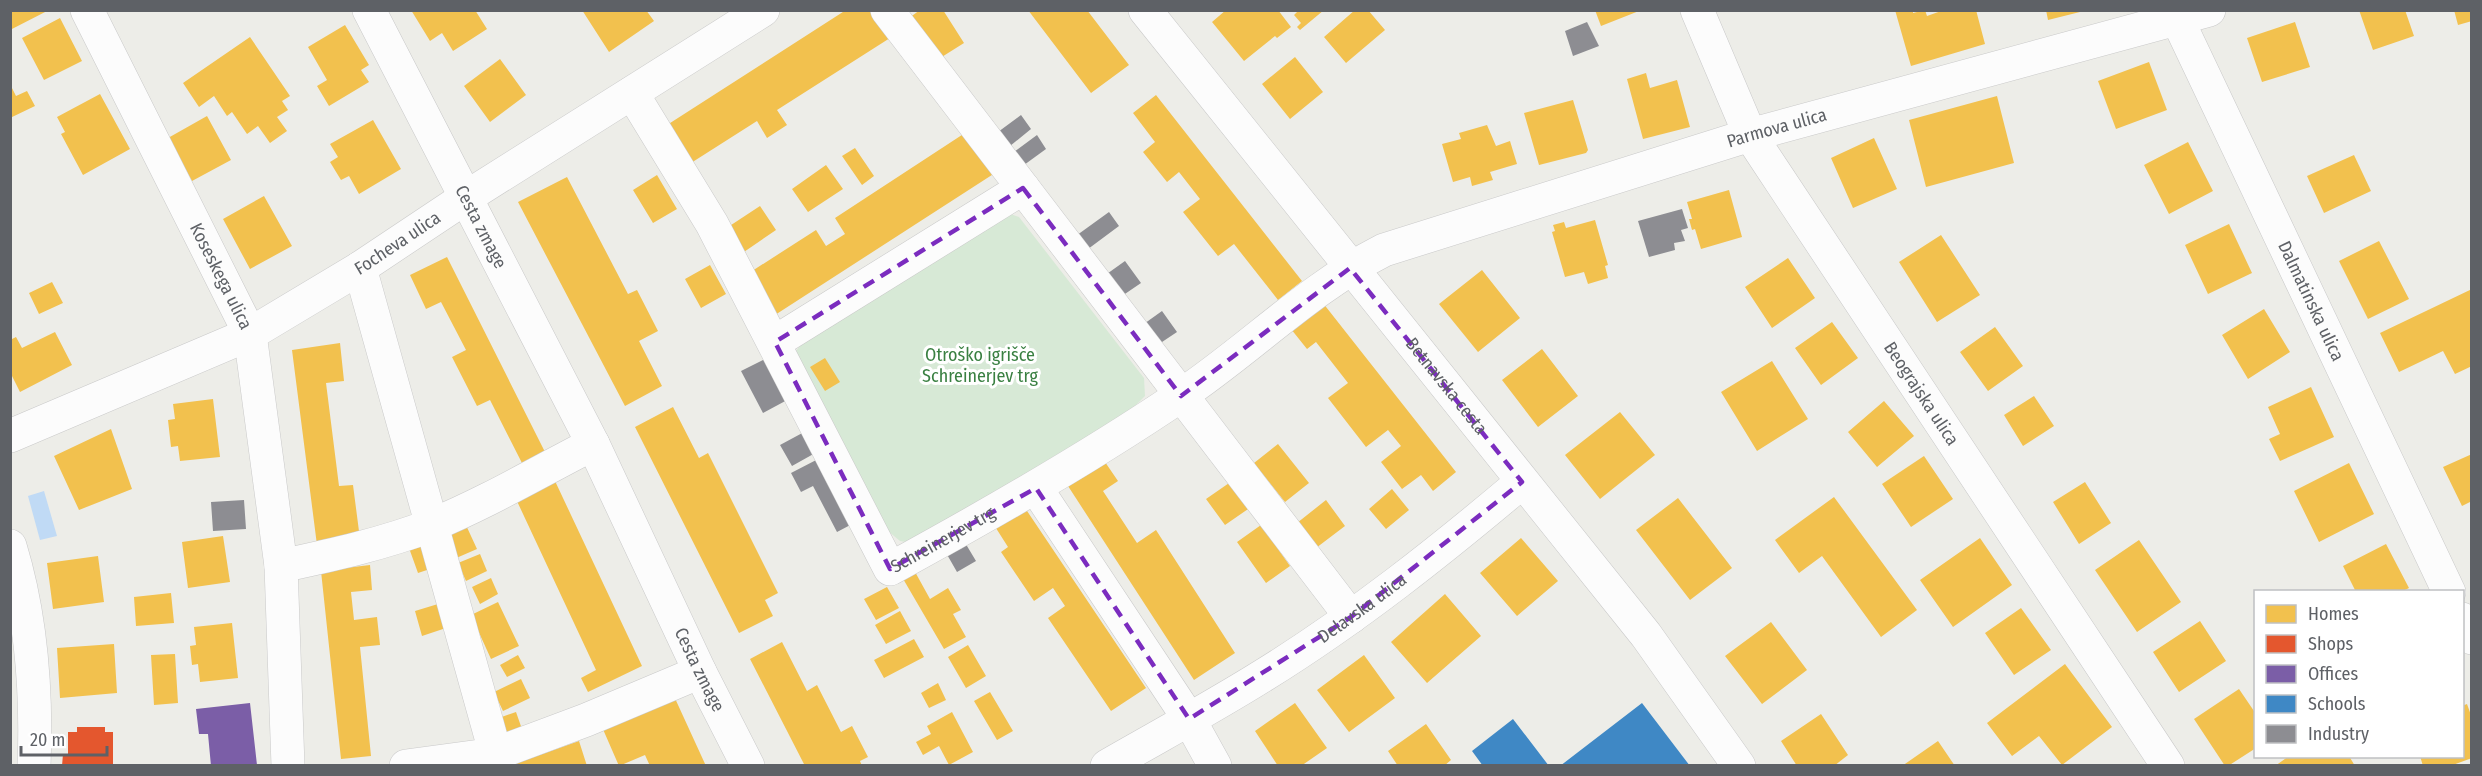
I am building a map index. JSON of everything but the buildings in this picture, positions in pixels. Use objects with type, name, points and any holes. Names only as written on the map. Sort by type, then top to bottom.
[{"type":"street","name":"Koseskega ulica","points":[[87,10],[250,334],[281,566],[288,765]]},
{"type":"street","name":"Cesta zmage","points":[[369,10],[593,444],[700,672],[748,765]]},
{"type":"street","name":"Focheva ulica","points":[[10,436],[250,334],[360,268],[465,198],[763,10]]},
{"type":"street","points":[[887,10],[1351,616]]},
{"type":"street","name":"Betnavska cesta","points":[[1145,10],[1646,635],[1739,765]]},
{"type":"street","name":"Beograjska ulica","points":[[1697,10],[1750,135],[2168,765]]},
{"type":"street","name":"Parmova ulica","points":[[1350,268],[1384,250],[1750,135],[2175,15],[2209,10]]},
{"type":"street","name":"Dalmatinska ulica","points":[[2175,15],[2449,590]]},
{"type":"street","name":"Schreinerjev trg","points":[[632,93],[712,224],[775,342],[890,569],[1036,488],[1181,396],[1350,268]]},
{"type":"street","points":[[775,342],[1023,188]]},
{"type":"street","points":[[360,268],[497,760]]},
{"type":"street","points":[[281,566],[370,547],[433,524],[500,493],[593,444]]},
{"type":"street","name":"Delavska ulica","points":[[1107,765],[1265,674],[1351,616],[1436,554],[1522,482]]},
{"type":"street","points":[[1036,488],[1189,719],[1215,765]]},
{"type":"street","points":[[10,546],[23,591],[30,629],[36,728],[34,765]]},
{"type":"street","points":[[2464,621],[2472,638]]},
{"type":"street","points":[[406,765],[497,760],[700,672]]},
{"type":"highlighted area","points":[[1023,188],[1181,396],[1350,268],[1522,482],[1351,617],[1189,719],[1036,488],[890,569],[775,342]]},
{"type":"green space","name":"Otroško igrišče Schreinerjev trg","points":[[1008,213],[1019,217],[1144,378],[1145,396],[1129,412],[912,543],[900,541],[888,531],[796,351],[802,343]]},
{"type":"water","points":[[44,491],[57,536],[40,540],[28,496]]}]
